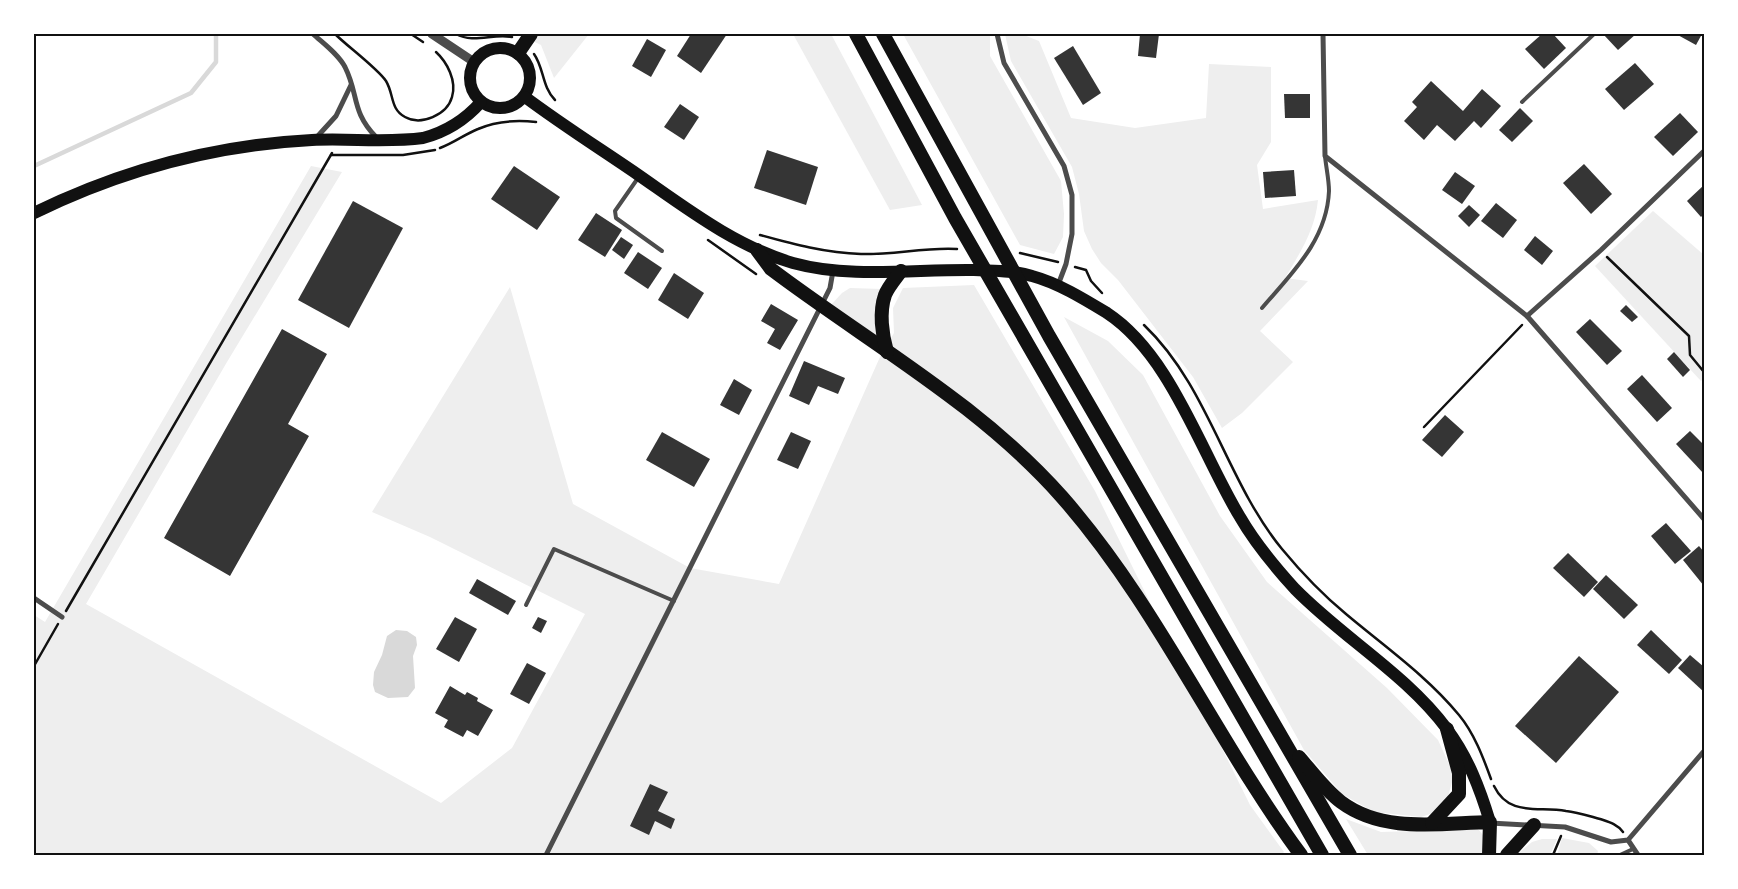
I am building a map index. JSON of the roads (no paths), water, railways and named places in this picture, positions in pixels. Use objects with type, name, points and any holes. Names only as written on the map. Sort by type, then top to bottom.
[{"type":"highway","points":[[856,34],[955,218],[1322,855]]},
{"type":"highway","points":[[883,34],[1049,336],[1350,855]]},
{"type":"highway","points":[[757,250],[771,269],[820,306],[977,416],[1022,456],[1062,496],[1101,545],[1153,620],[1224,740],[1277,822],[1301,855]]},
{"type":"highway","points":[[887,352],[883,339],[882,314],[885,295],[901,271]]},
{"type":"highway","points":[[1432,823],[1459,794],[1460,773],[1447,729]]},
{"type":"highway","points":[[1279,734],[1340,802],[1377,820],[1403,825],[1490,822],[1489,855]]},
{"type":"highway","points":[[1508,855],[1534,825]]},
{"type":"main road","points":[[524,43],[531,79],[525,97],[509,108],[490,107],[482,102],[471,87],[470,78],[474,62],[491,49],[524,43]]},
{"type":"main road","points":[[525,97],[640,176],[728,234],[757,250],[795,263],[834,270],[996,271],[1029,275],[1057,286],[1108,314],[1138,341],[1163,374],[1240,518],[1265,553],[1294,587],[1327,620],[1410,690],[1447,729],[1467,760],[1490,822]]},
{"type":"main road","points":[[34,213],[105,182],[197,154],[256,144],[314,140],[409,140],[437,134],[459,122],[482,102]]},
{"type":"street","points":[[313,34],[332,50],[344,67],[360,117],[378,140]]},
{"type":"street","points":[[432,34],[474,62]]},
{"type":"street","points":[[997,34],[1004,63],[1064,166],[1072,195],[1074,216],[1072,234],[1066,264],[1057,286]]},
{"type":"street","points":[[1323,34],[1325,156],[1527,317],[1704,519]]},
{"type":"street","points":[[314,140],[336,116],[351,85]]},
{"type":"street","points":[[1527,317],[1601,250],[1704,151]]},
{"type":"street","points":[[546,855],[830,288],[834,270]]},
{"type":"street","points":[[34,598],[62,617]]},
{"type":"street","points":[[1490,822],[1565,827],[1611,842],[1628,840],[1704,752]]},
{"type":"street","points":[[1628,840],[1638,855]]},
{"type":"lane","points":[[1522,102],[1594,34]]},
{"type":"lane","points":[[1262,308],[1310,252],[1322,225],[1329,191],[1325,156]]},
{"type":"lane","points":[[640,176],[616,211],[616,218],[662,251]]},
{"type":"lane","points":[[526,605],[554,549],[674,600]]},
{"type":"lane","points":[[1620,855],[1634,849]]},
{"type":"waterway","points":[[34,166],[191,93],[216,62],[216,34]]}]
